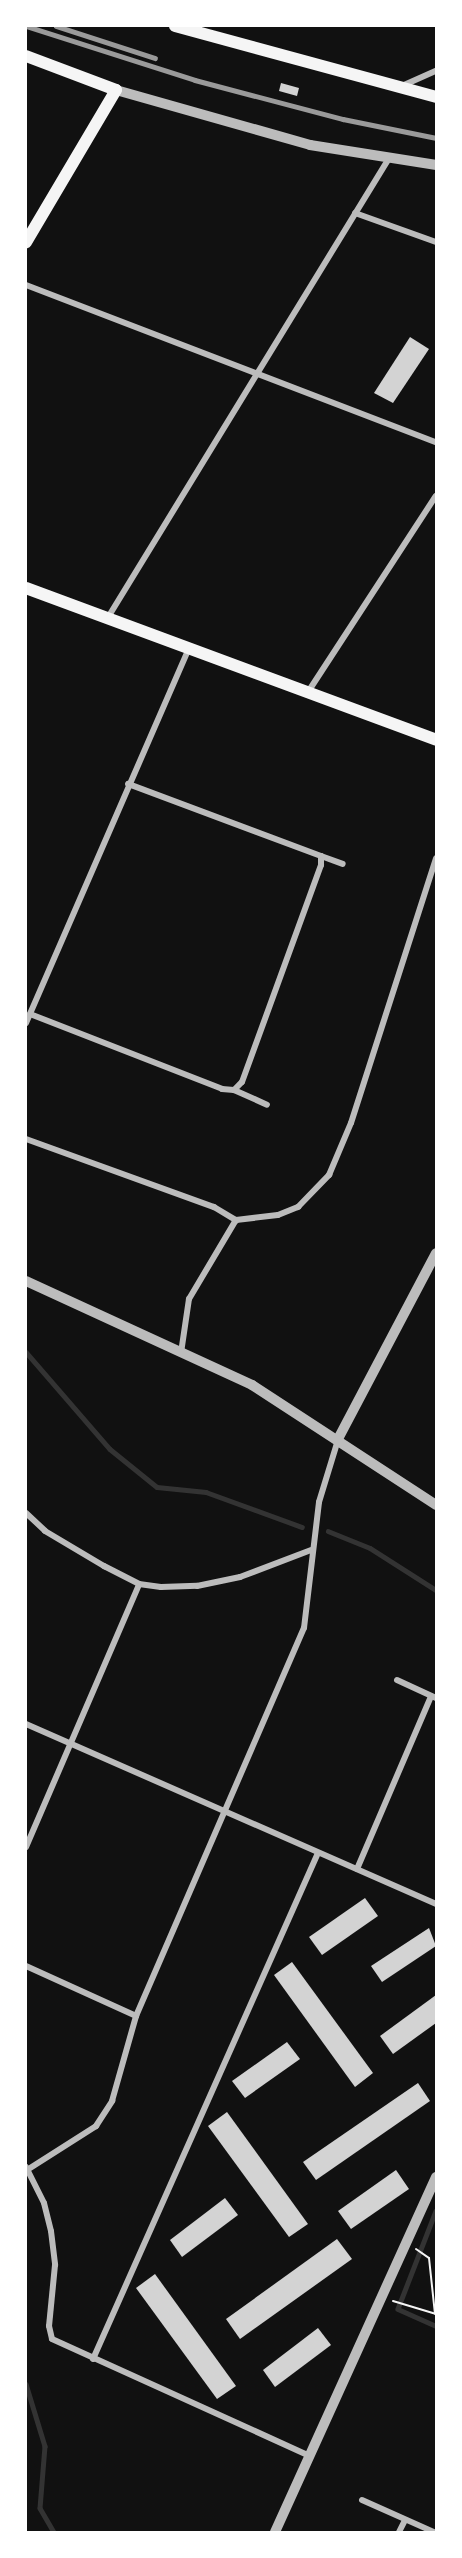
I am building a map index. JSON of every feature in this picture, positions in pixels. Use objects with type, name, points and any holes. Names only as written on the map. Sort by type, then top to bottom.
[{"type":"main road","points":[[175,26],[395,88],[436,97]]},
{"type":"main road","points":[[26,56],[116,90],[26,242]]},
{"type":"main road","points":[[26,588],[436,740]]},
{"type":"street","points":[[395,88],[436,71]]},
{"type":"street","points":[[116,90],[226,124],[388,160],[436,165]]},
{"type":"street","points":[[107,619],[388,160]]},
{"type":"street","points":[[355,213],[436,242]]},
{"type":"street","points":[[26,285],[436,442]]},
{"type":"street","points":[[308,692],[436,496]]},
{"type":"street","points":[[26,1023],[128,784],[189,649]]},
{"type":"street","points":[[128,784],[343,864]]},
{"type":"street","points":[[234,1090],[242,1082],[321,865],[321,856]]},
{"type":"street","points":[[26,1139],[214,1207],[236,1220],[278,1215],[298,1207],[328,1175],[351,1123],[436,858]]},
{"type":"street","points":[[30,1014],[222,1089],[234,1090],[267,1105]]},
{"type":"street","points":[[181,1353],[189,1299],[236,1220]]},
{"type":"street","points":[[311,2456],[52,2339],[49,2326],[55,2265],[51,2231],[44,2203],[26,2168],[96,2126],[106,2113],[136,2016],[304,1628],[310,1594],[311,1550],[328,1462],[436,1253]]},
{"type":"street","points":[[26,1281],[252,1385],[436,1504]]},
{"type":"street","points":[[26,1513],[45,1530],[139,1584],[197,1586],[240,1577],[311,1550]]},
{"type":"street","points":[[26,1847],[139,1584]]},
{"type":"street","points":[[357,1869],[434,1697],[397,1680]]},
{"type":"street","points":[[26,1724],[436,1904]]},
{"type":"street","points":[[93,2359],[318,1853]]},
{"type":"street","points":[[26,1966],[136,2016]]},
{"type":"street","points":[[275,2532],[436,2178]]},
{"type":"street","points":[[362,2500],[434,2532]]},
{"type":"street","points":[[399,2532],[405,2520]]},
{"type":"path","points":[[382,2297],[436,2314],[429,2258],[407,2243]]},
{"type":"building","points":[[281,83],[299,88],[297,96],[279,91]]},
{"type":"building","points":[[410,337],[429,349],[393,403],[374,393]]},
{"type":"building","points":[[365,1898],[378,1916],[322,1955],[309,1937]]},
{"type":"building","points":[[429,1928],[436,1946],[382,1982],[371,1966]]},
{"type":"building","points":[[292,1962],[373,2073],[355,2087],[274,1975]]},
{"type":"building","points":[[436,1995],[436,2023],[393,2054],[380,2036]]},
{"type":"building","points":[[287,2042],[300,2059],[245,2098],[232,2081]]},
{"type":"building","points":[[418,2083],[430,2101],[316,2180],[303,2162]]},
{"type":"building","points":[[227,2112],[308,2224],[289,2237],[208,2126]]},
{"type":"building","points":[[396,2170],[409,2189],[351,2229],[338,2211]]},
{"type":"building","points":[[225,2198],[238,2215],[182,2257],[170,2240]]},
{"type":"building","points":[[337,2239],[352,2259],[240,2339],[226,2319]]},
{"type":"building","points":[[155,2274],[236,2386],[217,2399],[136,2288]]},
{"type":"building","points":[[318,2328],[331,2345],[275,2387],[263,2370]]},
{"type":"waterway","points":[[26,1352],[110,1449],[157,1487],[206,1492],[302,1527]]},
{"type":"waterway","points":[[328,1531],[370,1548],[436,1590]]},
{"type":"waterway","points":[[436,2211],[398,2309],[436,2326]]},
{"type":"waterway","points":[[26,2384],[45,2446],[40,2508],[54,2532]]},
{"type":"railway","points":[[26,26],[195,80],[343,119],[436,138]]},
{"type":"railway","points":[[56,26],[155,58]]}]
